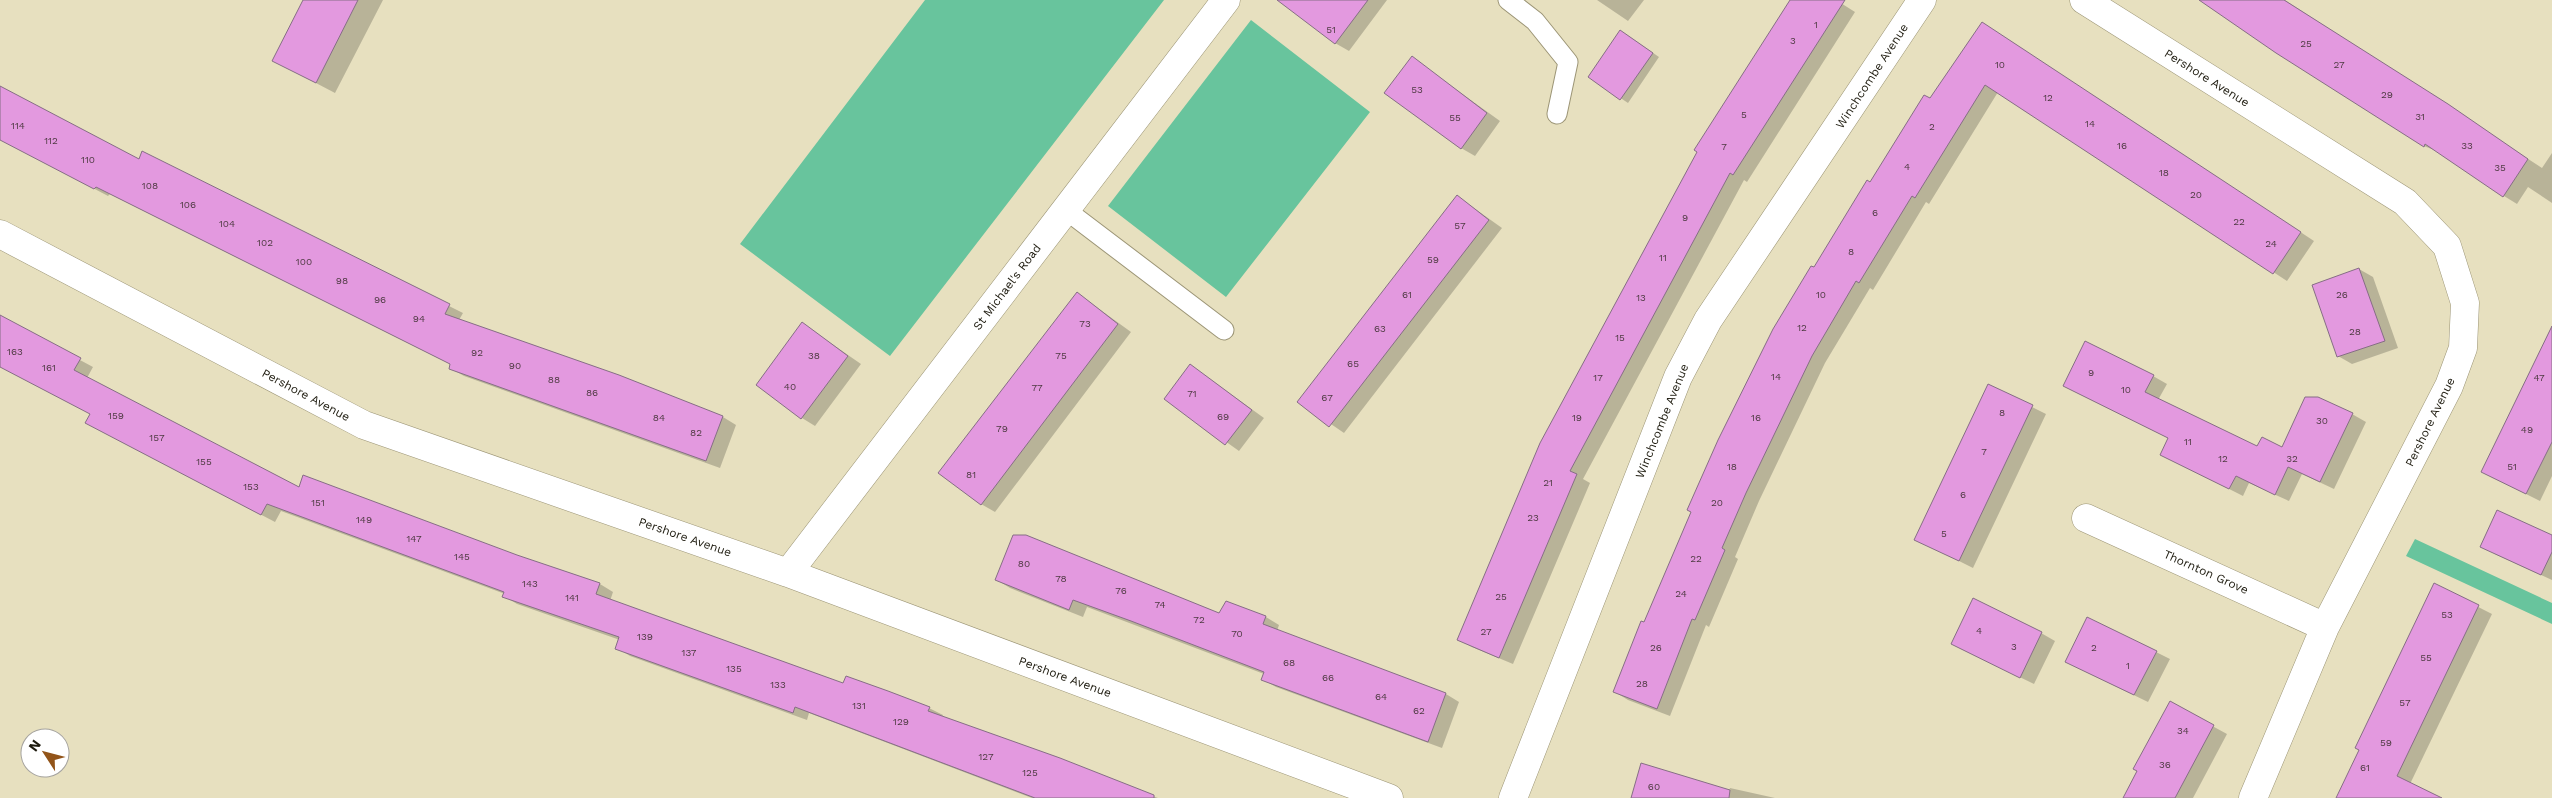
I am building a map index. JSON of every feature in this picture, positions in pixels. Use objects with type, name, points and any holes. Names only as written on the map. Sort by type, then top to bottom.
[{"type":"street","name":"St Michael's Road","points":[[788,573],[1226,0]]},
{"type":"street","name":"Winchcombe Avenue","points":[[1512,798],[1682,369],[1708,320],[1922,0]]},
{"type":"street","name":"Pershore Avenue","points":[[2084,0],[2405,202],[2447,246],[2465,303],[2463,348],[2449,386],[2325,626],[2252,798]]},
{"type":"street","name":"Pershore Avenue","points":[[0,234],[364,425],[788,573],[1389,798]]},
{"type":"street","name":"Thornton Grove","points":[[2086,518],[2325,626]]},
{"type":"lane","points":[[1508,0],[1536,21],[1568,62],[1557,114]]},
{"type":"lane","points":[[1066,210],[1224,330]]},
{"type":"green space","points":[[925,0],[1164,0],[890,356],[740,244]]},
{"type":"green space","points":[[1251,20],[1370,112],[1226,297],[1108,206]]},
{"type":"green space","points":[[2415,539],[2552,603],[2552,624],[2406,556]]},
{"type":"building","points":[[303,0],[358,0],[316,83],[272,61]]},
{"type":"building","points":[[1277,0],[1368,0],[1335,44]]},
{"type":"building","points":[[1790,0],[1845,0],[1733,175],[1730,173],[1570,471],[1577,474],[1499,658],[1457,640],[1540,443],[1697,152],[1694,150]]},
{"type":"building","points":[[2199,0],[2284,0],[2448,104],[2528,159],[2503,197],[2425,144],[2424,147],[2276,53]]},
{"type":"building","points":[[1982,22],[2301,232],[2273,274],[1985,85],[1915,198],[1912,196],[1859,283],[1856,281],[1812,356],[1746,493],[1722,548],[1725,550],[1695,620],[1692,619],[1657,709],[1613,692],[1641,621],[1644,622],[1691,512],[1687,510],[1718,440],[1773,329],[1811,266],[1814,267],[1867,180],[1870,182],[1924,95],[1930,98]]},
{"type":"building","points":[[1620,30],[1653,53],[1620,100],[1588,77]]},
{"type":"building","points":[[1412,56],[1487,113],[1461,149],[1384,93]]},
{"type":"building","points":[[0,86],[139,159],[142,151],[450,304],[445,314],[619,375],[723,416],[706,461],[449,369],[450,364],[96,187],[94,189],[0,140]]},
{"type":"building","points":[[1457,195],[1489,220],[1329,427],[1297,402]]},
{"type":"building","points":[[2359,268],[2385,341],[2337,357],[2312,285]]},
{"type":"building","points":[[1077,292],[1118,324],[981,505],[938,473]]},
{"type":"building","points":[[0,315],[81,358],[74,370],[299,487],[303,475],[517,555],[600,583],[596,594],[843,683],[846,676],[888,691],[930,707],[928,711],[1060,758],[1154,795],[1154,798],[1035,798],[795,707],[793,713],[615,649],[619,637],[502,597],[504,592],[267,504],[261,515],[85,423],[90,414],[0,367]]},
{"type":"building","points":[[802,322],[848,356],[801,419],[756,385]]},
{"type":"building","points":[[2552,326],[2552,442],[2526,494],[2481,472]]},
{"type":"building","points":[[2085,341],[2154,375],[2145,392],[2257,446],[2262,437],[2282,447],[2305,397],[2318,397],[2353,413],[2320,482],[2288,467],[2275,495],[2236,476],[2229,489],[2160,455],[2168,438],[2063,386]]},
{"type":"building","points":[[1190,364],[1252,410],[1225,445],[1164,399]]},
{"type":"building","points":[[1988,384],[2033,405],[1959,561],[1914,540]]},
{"type":"building","points":[[2497,510],[2552,535],[2552,552],[2541,575],[2480,547]]},
{"type":"building","points":[[1013,535],[1026,535],[1219,613],[1226,601],[1266,616],[1263,624],[1446,693],[1428,742],[1261,680],[1264,672],[1131,621],[1073,600],[1069,610],[995,580]]},
{"type":"building","points":[[2434,583],[2479,605],[2397,776],[2442,798],[2336,798],[2359,750],[2355,748]]},
{"type":"building","points":[[1973,598],[2042,632],[2020,678],[1951,644]]},
{"type":"building","points":[[2087,617],[2157,651],[2134,695],[2065,662]]},
{"type":"building","points":[[2170,701],[2214,725],[2175,798],[2123,798],[2137,771],[2133,769]]},
{"type":"building","points":[[1641,763],[1730,790],[1729,798],[1631,798]]}]
